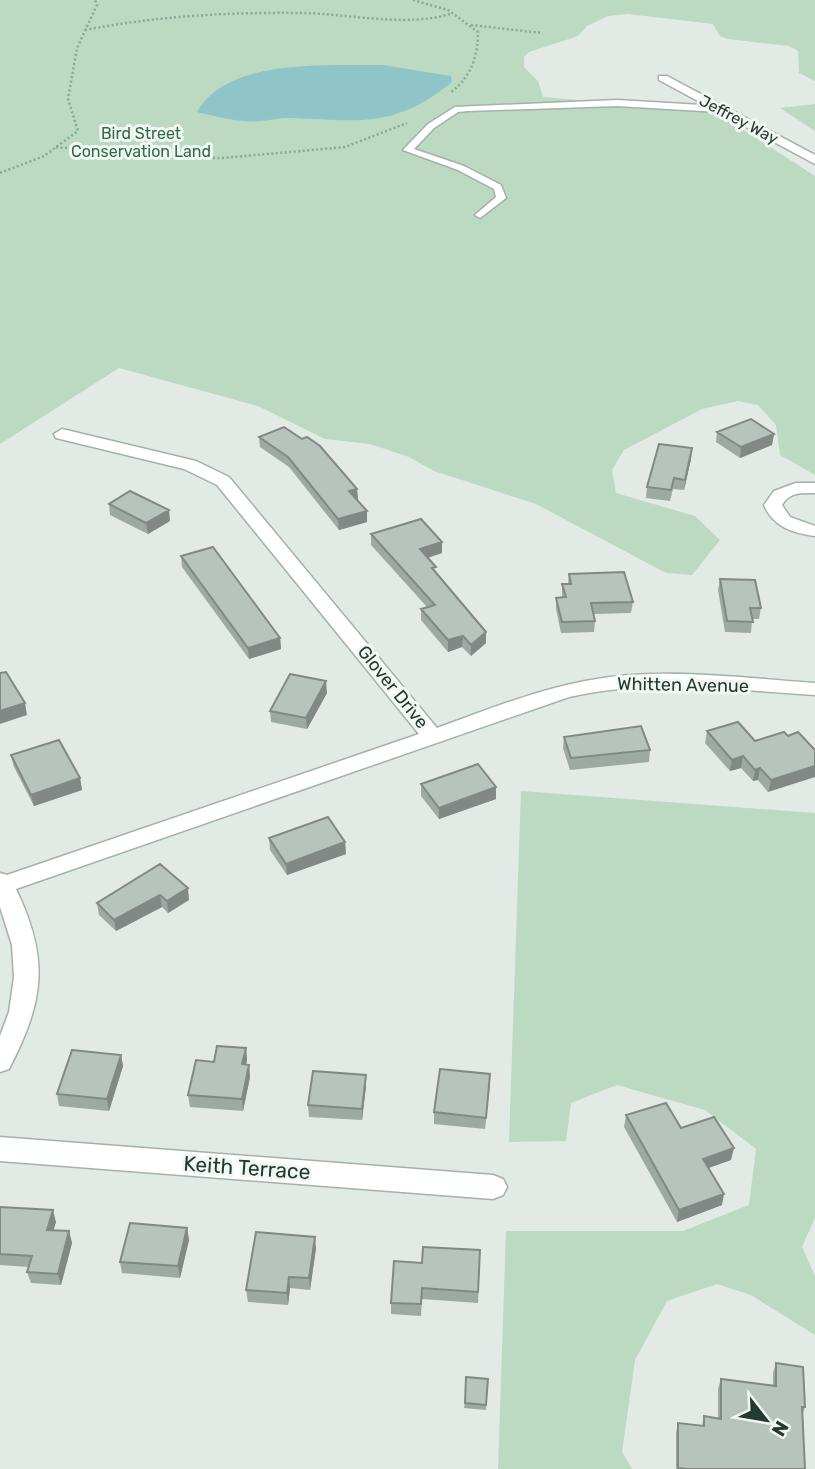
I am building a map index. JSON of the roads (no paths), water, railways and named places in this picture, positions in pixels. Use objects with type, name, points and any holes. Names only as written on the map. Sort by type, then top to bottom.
[{"type":"street","name":"Jeffrey Way","points":[[663,78],[815,160]]},
{"type":"street","name":"Glover Drive","points":[[1,883],[433,737],[223,481],[190,465],[62,434]]},
{"type":"street","points":[[815,488],[786,491],[777,497],[774,505],[776,513],[785,522],[815,531]]},
{"type":"street","name":"Whitten Avenue","points":[[433,737],[548,697],[586,687],[682,681],[815,689]]},
{"type":"street","points":[[0,1062],[22,1014],[28,962],[17,917],[1,883]]},
{"type":"street","name":"Keith Terrace","points":[[0,1149],[493,1187]]},
{"type":"lane","points":[[480,215],[501,198],[498,187],[461,167],[408,150],[431,126],[455,110],[617,103],[719,108]]},
{"type":"water","points":[[383,65],[451,76],[452,82],[411,108],[375,119],[289,118],[246,121],[197,112],[212,94],[255,73],[309,66]]},
{"type":"park label","name":"Bird Street Conservation Land","points":[[141,142]]}]
